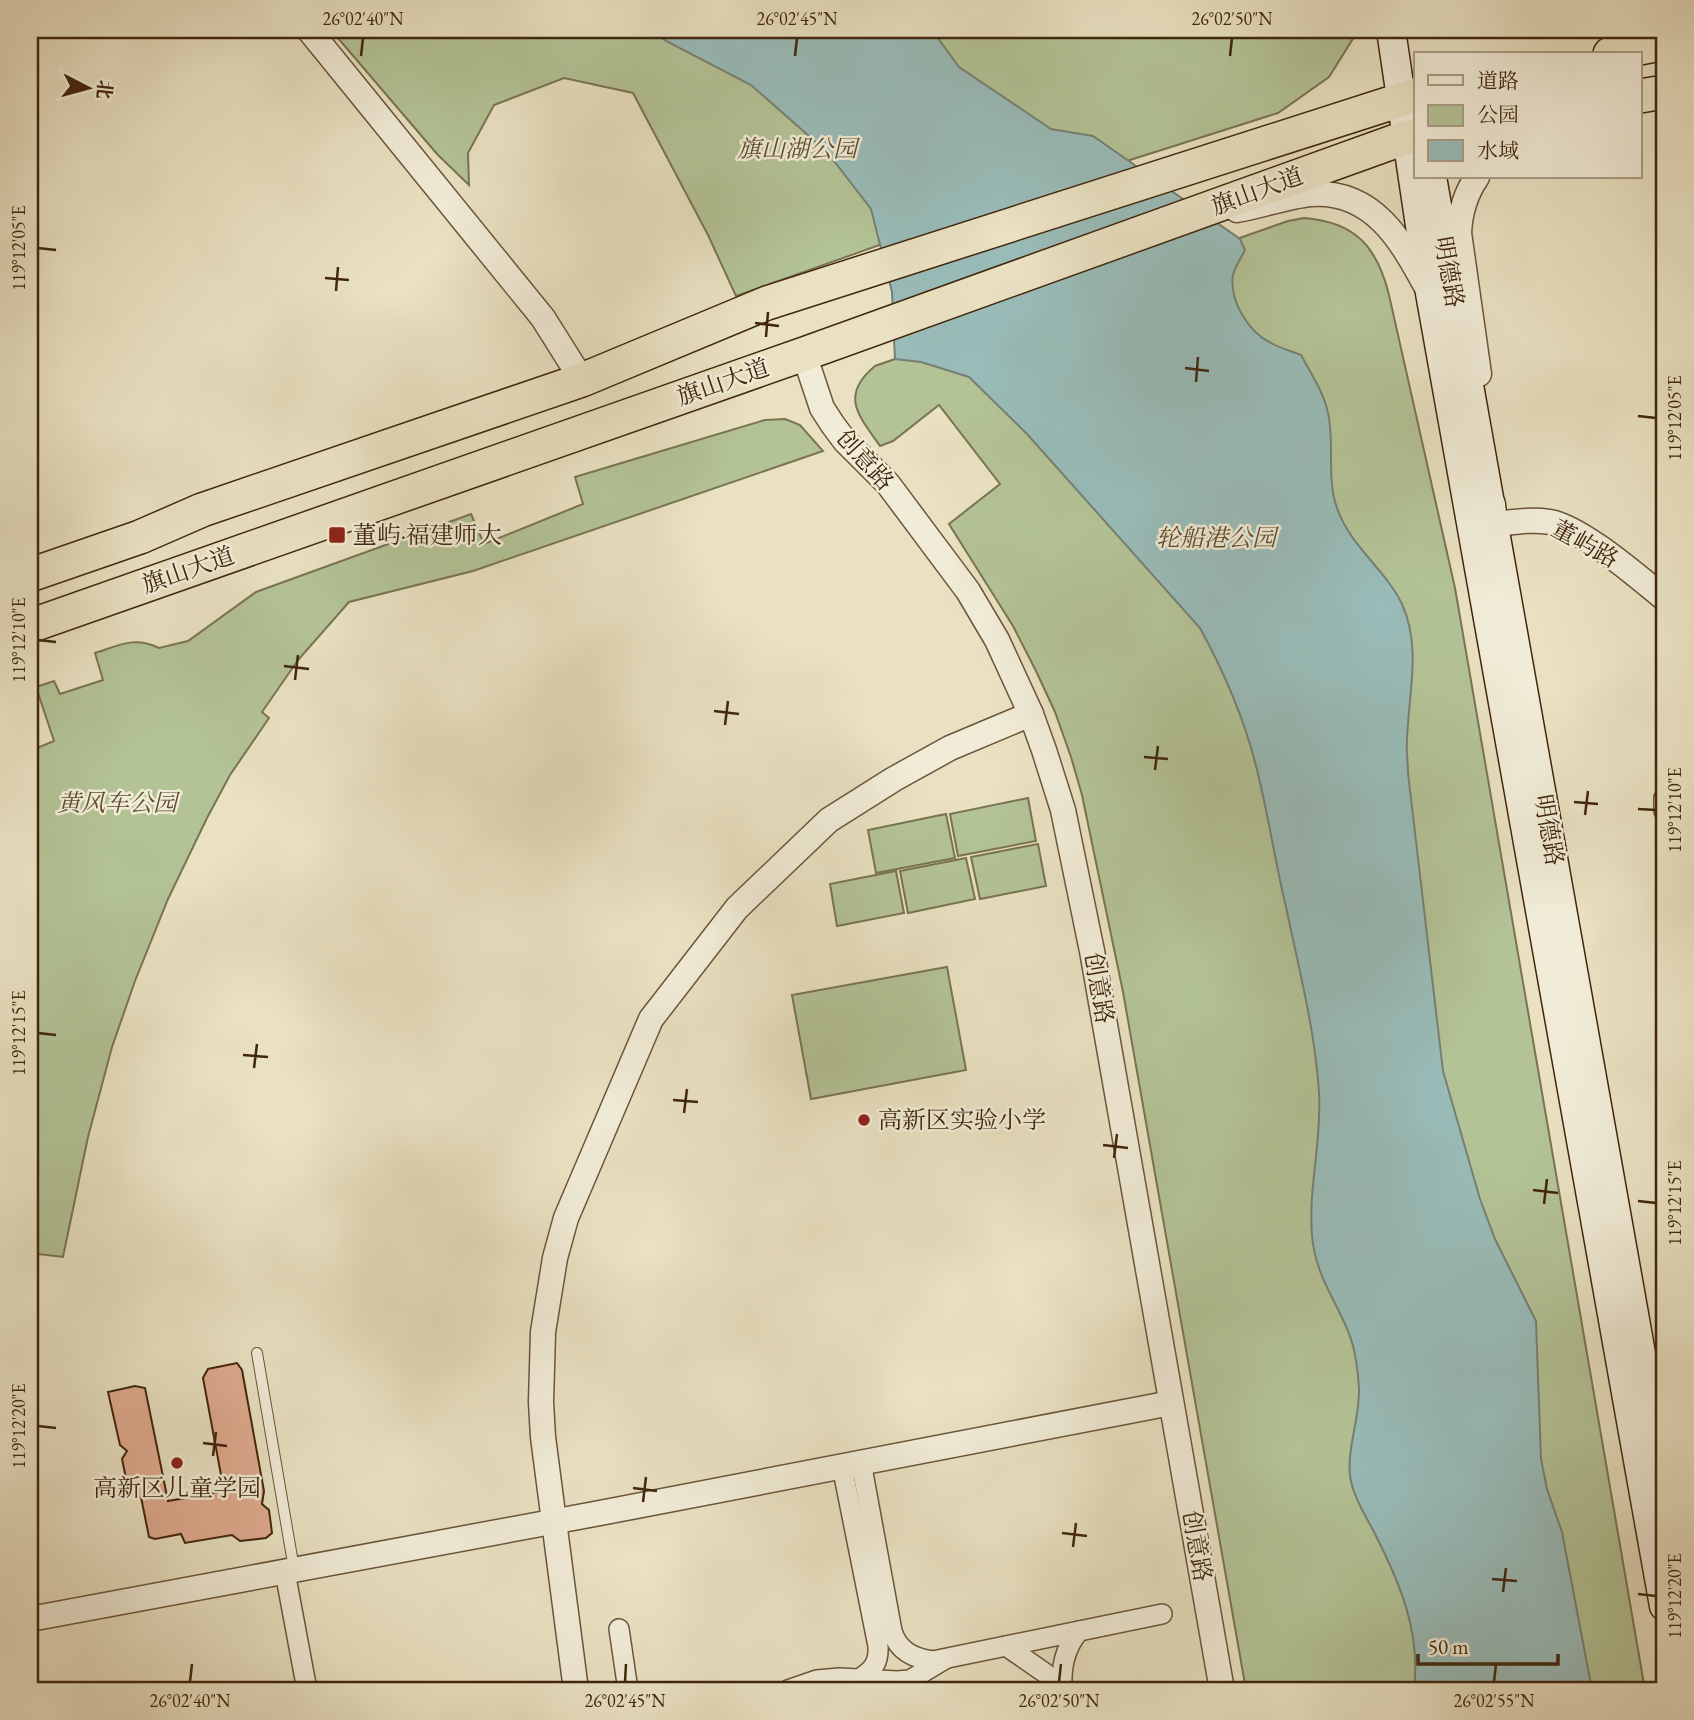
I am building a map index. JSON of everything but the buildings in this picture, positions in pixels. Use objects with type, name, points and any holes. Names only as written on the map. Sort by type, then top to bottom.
[{"type":"highway","points":[[1620,52],[1664,43]]},
{"type":"highway","points":[[1642,96],[1664,92]]},
{"type":"highway","name":"旗山大道","points":[[30,575],[140,537],[202,510],[582,380],[767,303],[1408,97]]},
{"type":"highway","name":"旗山大道","points":[[30,626],[1411,137]]},
{"type":"highway","points":[[30,560],[140,537]]},
{"type":"main road","points":[[1391,30],[1408,97],[1414,162]]},
{"type":"main road","points":[[1411,30],[1414,53]]},
{"type":"main road","points":[[1416,178],[1430,293],[1664,1606]]},
{"type":"main road","name":"明德路","points":[[1432,178],[1663,1465]]},
{"type":"street","points":[[309,30],[543,317],[582,380]]},
{"type":"street","points":[[1476,178],[1465,200],[1459,233],[1474,328],[1495,524]]},
{"type":"street","points":[[1164,224],[1312,194],[1342,197],[1375,213],[1391,230],[1403,244],[1430,293]]},
{"type":"street","name":"创意路","points":[[804,354],[822,408],[845,441],[888,484],[953,568],[997,640],[1031,714],[1063,810],[1077,871],[1222,1690]]},
{"type":"street","name":"董屿路","points":[[1495,524],[1529,520],[1554,523],[1619,561],[1664,598]]},
{"type":"street","points":[[576,1690],[553,1522],[541,1402],[543,1332],[555,1258],[566,1218],[651,1019],[737,908],[829,820],[950,748],[1031,714]]},
{"type":"street","points":[[30,1619],[1171,1403]]},
{"type":"street","points":[[851,1464],[895,1641],[907,1653],[917,1658],[933,1661],[945,1659],[1162,1614]]},
{"type":"street","points":[[851,1464],[878,1646],[874,1668],[859,1679]]},
{"type":"street","points":[[289,1571],[307,1690]]},
{"type":"street","points":[[619,1629],[628,1690]]},
{"type":"street","points":[[1062,1689],[1062,1663],[1071,1641],[1079,1631]]},
{"type":"street","points":[[1006,1646],[1045,1673],[1062,1689]]},
{"type":"street","points":[[788,1690],[817,1680],[910,1680],[945,1659]]},
{"type":"lane","points":[[257,1353],[289,1571]]},
{"type":"green space","name":"旗山湖公园","points":[[331,30],[1354,30],[1354,37],[1329,77],[1278,113],[1023,194],[736,296],[708,235],[633,93],[564,78],[494,105],[468,153],[469,185],[437,154]]},
{"type":"green space","name":"轮船港公园","points":[[1304,218],[1337,225],[1361,240],[1378,263],[1389,295],[1455,588],[1645,1690],[1246,1690],[1123,992],[1082,795],[1055,712],[1036,671],[1013,626],[949,524],[1000,484],[939,405],[893,441],[880,446],[856,406],[858,387],[875,366],[1288,221]]},
{"type":"green space","name":"黄风车公园","points":[[785,419],[800,425],[823,451],[473,571],[349,602],[298,660],[262,712],[269,718],[230,775],[207,818],[168,899],[112,1047],[88,1137],[63,1257],[30,1253],[30,751],[54,741],[36,687],[54,681],[60,694],[103,680],[95,653],[127,643],[150,644],[159,648],[188,641],[256,592],[471,514],[484,544],[583,504],[575,477],[765,420]]},
{"type":"green space","points":[[1028,798],[1036,841],[958,856],[950,814]]},
{"type":"green space","points":[[946,814],[955,858],[876,873],[868,830]]},
{"type":"green space","points":[[1038,844],[1046,886],[980,899],[971,857]]},
{"type":"green space","points":[[966,858],[975,899],[908,913],[900,871]]},
{"type":"green space","points":[[896,871],[904,913],[837,926],[830,884]]},
{"type":"green space","points":[[947,967],[966,1070],[811,1099],[792,995]]},
{"type":"water","points":[[650,30],[932,30],[959,67],[1051,129],[1093,136],[1240,239],[1245,250],[1233,275],[1237,305],[1248,323],[1263,338],[1301,355],[1313,376],[1328,413],[1332,484],[1337,508],[1350,534],[1395,591],[1408,621],[1413,655],[1407,745],[1408,773],[1443,1071],[1480,1199],[1495,1239],[1536,1321],[1541,1459],[1547,1489],[1562,1532],[1592,1690],[1414,1690],[1414,1648],[1406,1608],[1392,1570],[1357,1498],[1350,1476],[1350,1454],[1359,1399],[1354,1351],[1314,1251],[1311,1218],[1319,1129],[1319,1093],[1306,1000],[1264,801],[1246,730],[1200,628],[1027,434],[969,377],[921,362],[895,359],[892,292],[871,209],[827,152],[751,85]]},
{"type":"place","name":"董屿·福建师大","points":[[337,535]]},
{"type":"place","name":"高新区实验小学","points":[[864,1120]]},
{"type":"place","name":"高新区儿童学园","points":[[177,1463]]}]
